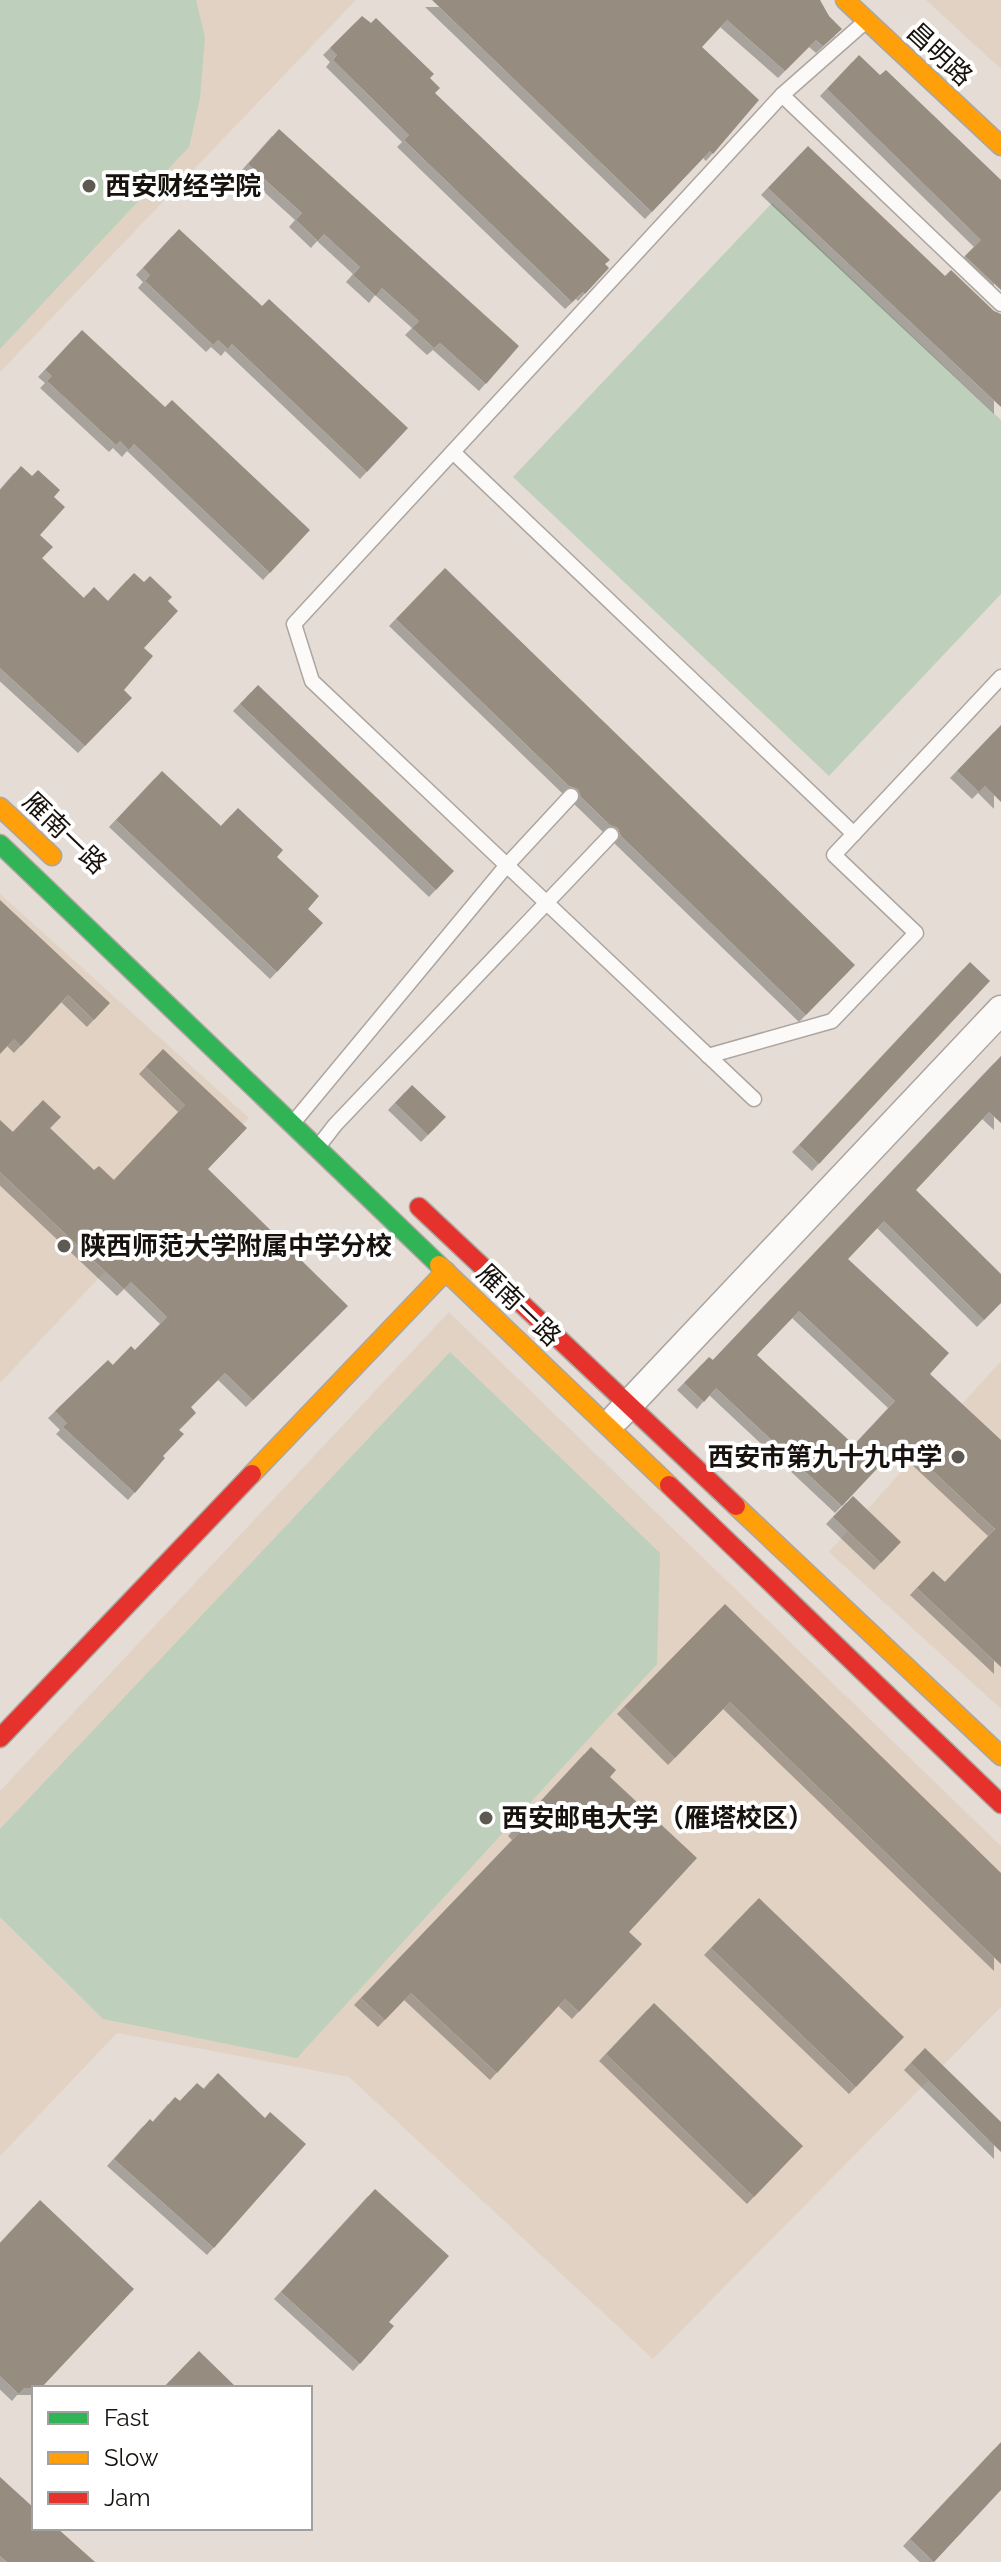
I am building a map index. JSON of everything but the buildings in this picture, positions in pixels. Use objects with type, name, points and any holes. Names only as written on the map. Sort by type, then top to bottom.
[{"type":"main road","name":"昌明路","points":[[845,0],[1001,146]]},
{"type":"main road","name":"雁南一路","points":[[0,807],[62,866]]},
{"type":"main road","name":"雁南一路","points":[[0,844],[1001,1804]]},
{"type":"main road","points":[[303,1097],[340,1131]]},
{"type":"main road","name":"雁南一路","points":[[402,1190],[1001,1756]]},
{"type":"main road","points":[[0,1738],[446,1271]]},
{"type":"street","points":[[608,1426],[1001,1010]]},
{"type":"lane","points":[[754,1099],[312,681],[294,624],[782,95],[866,21]]},
{"type":"lane","points":[[782,95],[1001,304]]},
{"type":"lane","points":[[453,452],[854,834]]},
{"type":"lane","points":[[708,1056],[832,1021],[916,933],[834,855],[1001,677]]},
{"type":"lane","points":[[293,1123],[303,1097],[571,796]]},
{"type":"lane","points":[[318,1147],[340,1131],[611,835]]},
{"type":"shaded area","name":"西安财经学院","points":[[0,0],[356,0],[0,372]]},
{"type":"shaded area","points":[[926,0],[1001,0],[1001,69]]},
{"type":"shaded area","name":"陕西师范大学附属中学分校","points":[[0,894],[249,1118],[0,1383]]},
{"type":"shaded area","name":"西安邮电大学（雁塔校区）","points":[[449,1312],[1001,1846],[1001,2007],[653,2359],[349,2077],[117,2033],[0,2156],[0,1791]]},
{"type":"shaded area","name":"西安市第九十九中学","points":[[1001,1361],[1001,1709],[829,1552]]},
{"type":"green space","name":"西安财经学院","points":[[0,0],[196,0],[205,37],[200,98],[189,147],[0,349]]},
{"type":"green space","points":[[772,203],[1001,420],[1001,594],[829,776],[513,477]]},
{"type":"green space","points":[[450,1352],[660,1553],[657,1664],[297,2058],[103,2019],[0,1917],[0,1829]]},
{"type":"traffic: fast","points":[[0,844],[439,1265]]},
{"type":"traffic: slow","points":[[845,0],[1001,146]]},
{"type":"traffic: slow","points":[[0,807],[52,856]]},
{"type":"traffic: slow","points":[[439,1265],[669,1485]]},
{"type":"traffic: slow","points":[[252,1474],[446,1271]]},
{"type":"traffic: slow","points":[[736,1506],[1001,1756]]},
{"type":"traffic: jam","points":[[419,1207],[736,1506]]},
{"type":"traffic: jam","points":[[0,1738],[252,1474]]},
{"type":"traffic: jam","points":[[669,1485],[1001,1804]]},
{"type":"place","name":"西安财经学院","points":[[89,186]]},
{"type":"place","name":"陕西师范大学附属中学分校","points":[[64,1246]]},
{"type":"place","name":"西安市第九十九中学","points":[[958,1457]]},
{"type":"place","name":"西安邮电大学（雁塔校区）","points":[[486,1818]]}]
